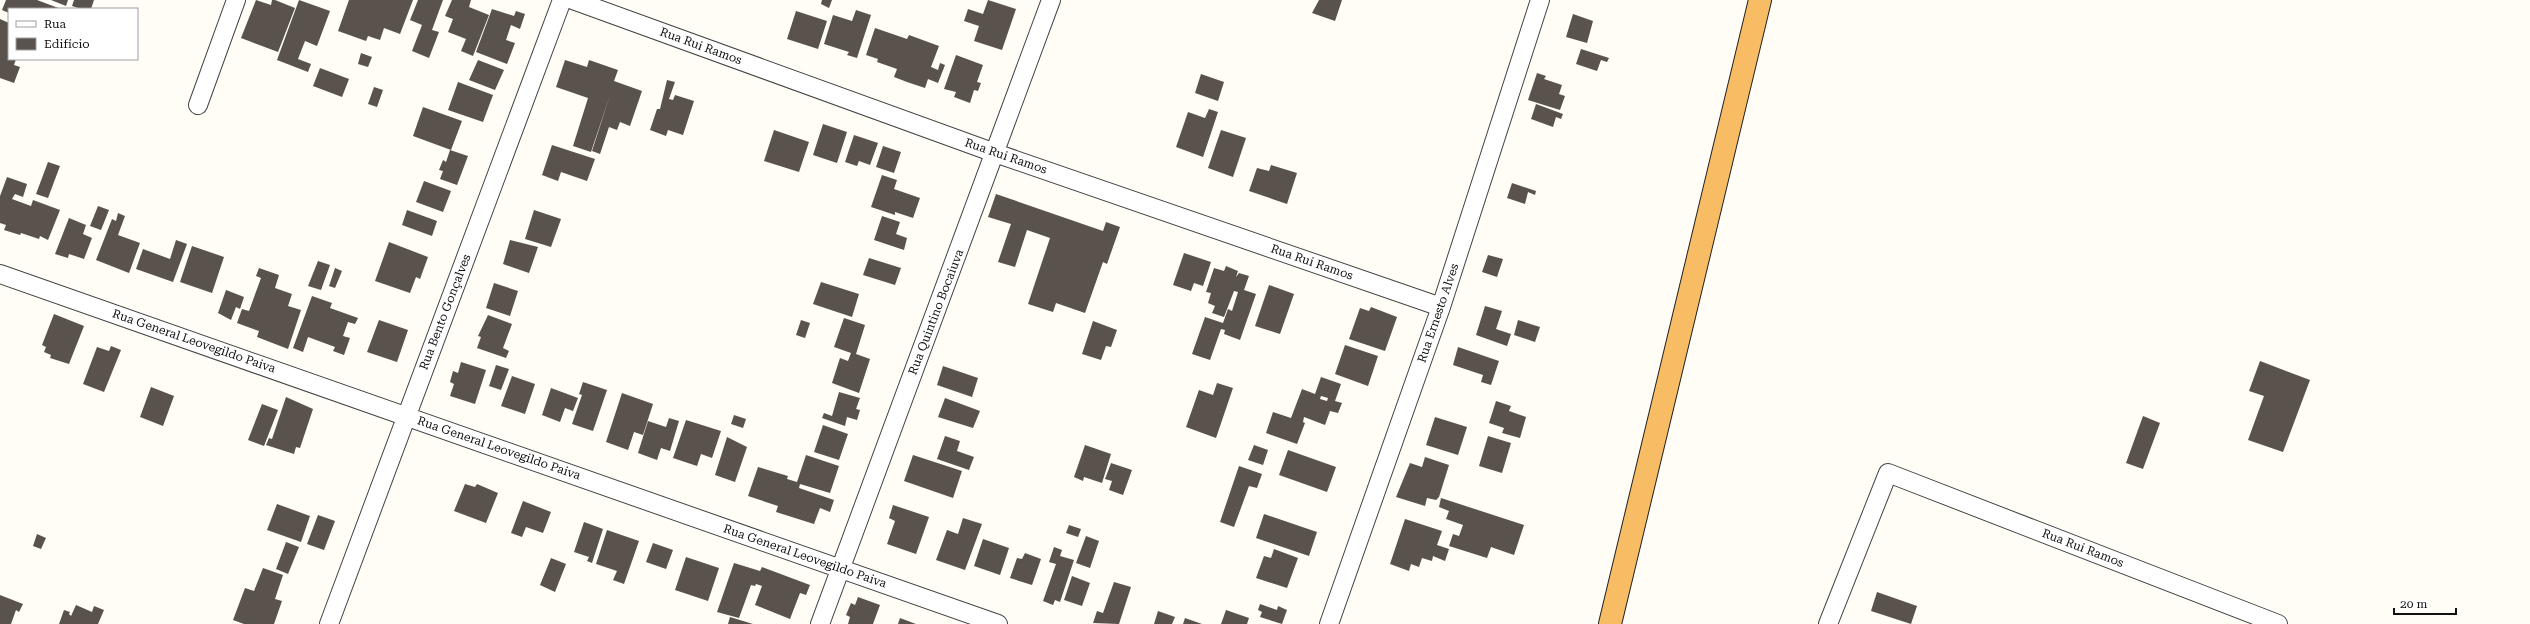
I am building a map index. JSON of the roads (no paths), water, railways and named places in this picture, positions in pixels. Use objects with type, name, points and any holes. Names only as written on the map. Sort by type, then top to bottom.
[{"type":"highway","points":[[1610,624],[1760,0]]},
{"type":"street","points":[[198,105],[236,0]]},
{"type":"street","name":"Rua Bento Gonçalves","points":[[328,624],[562,0]]},
{"type":"street","name":"Rua Rui Ramos","points":[[573,0],[995,153],[1441,307]]},
{"type":"street","name":"Rua Quintino Bocaiuva","points":[[820,624],[1051,0]]},
{"type":"street","name":"Rua Ernesto Alves","points":[[1329,624],[1441,307],[1540,0]]},
{"type":"street","name":"Rua General Leovegildo Paiva","points":[[0,274],[406,415],[998,624]]},
{"type":"street","name":"Rua Rui Ramos","points":[[1828,624],[1888,473],[2278,624]]}]
